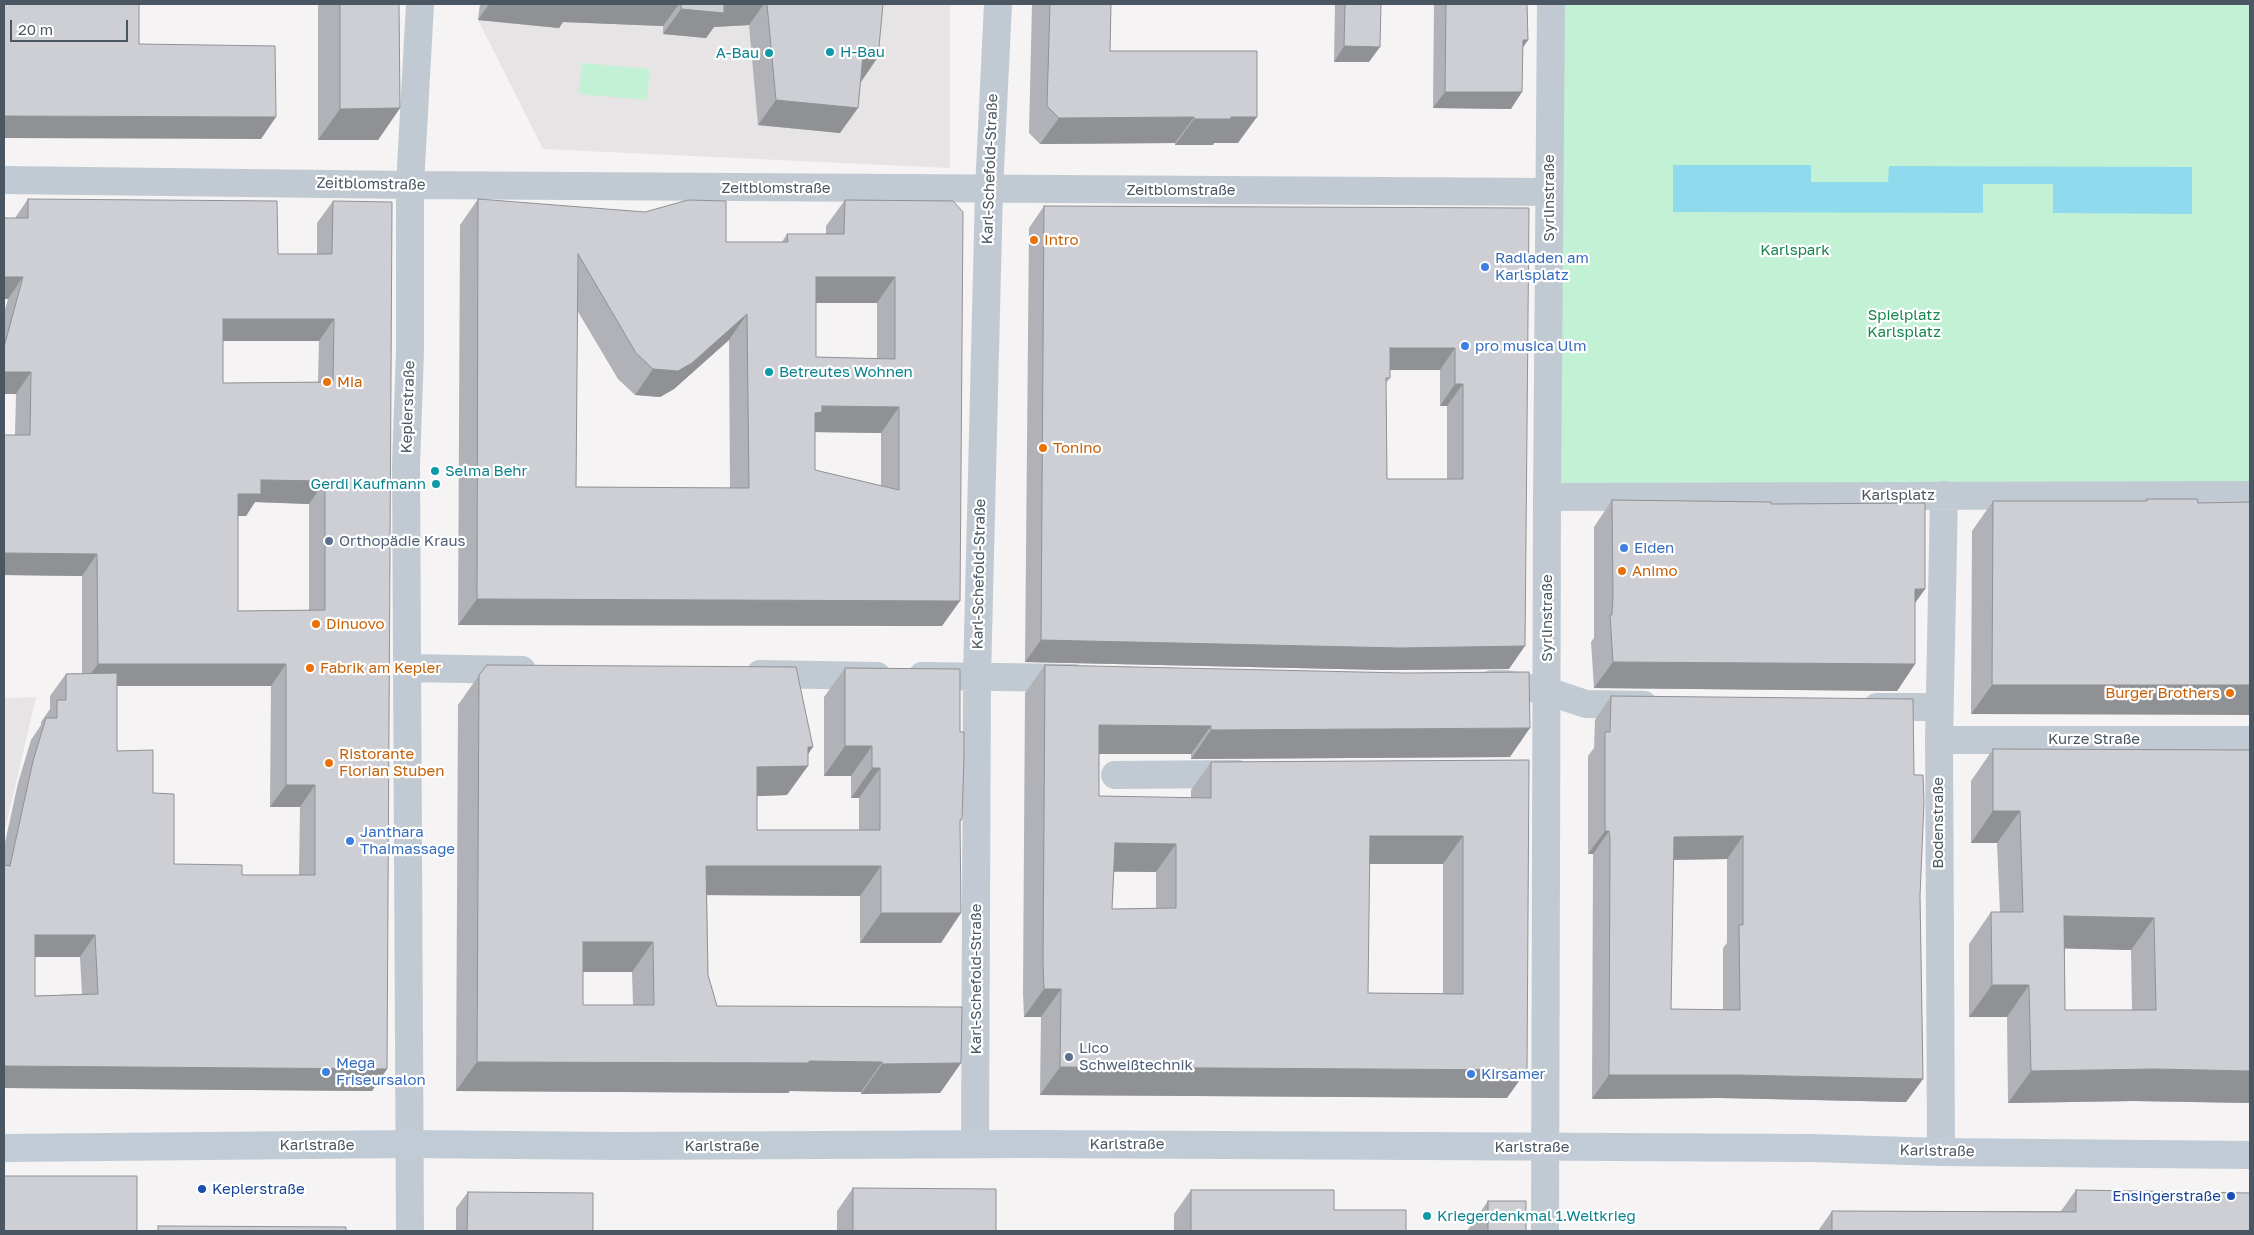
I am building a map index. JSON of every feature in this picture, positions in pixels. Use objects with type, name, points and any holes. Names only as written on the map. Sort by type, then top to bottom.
[{"type":"main road","name":"Karlstraße","points":[[4,1148],[410,1144],[618,1146],[975,1144],[1811,1148],[1940,1152],[2250,1155]]},
{"type":"street","name":"Keplerstraße","points":[[410,1231],[406,464],[410,352],[410,185],[420,4]]},
{"type":"street","name":"Karl-Schefold-Straße","points":[[975,1144],[977,677],[989,190],[998,4]]},
{"type":"street","name":"Syrlinstraße","points":[[1545,1231],[1546,691],[1551,4]]},
{"type":"street","name":"Zeitblomstraße","points":[[4,180],[989,190],[1549,192]]},
{"type":"street","name":"Karlsplatz","points":[[1547,497],[1944,494],[2250,495]]},
{"type":"street","name":"Bodenstraße","points":[[1940,1152],[1938,740],[1944,494]]},
{"type":"street","points":[[407,668],[543,671]]},
{"type":"street","points":[[739,674],[1095,679]]},
{"type":"street","points":[[1464,684],[1507,684],[1546,691],[1586,704],[1665,705]]},
{"type":"street","points":[[1852,707],[1940,707]]},
{"type":"street","name":"Kurze Straße","points":[[1938,740],[2250,740]]},
{"type":"street","points":[[1517,772],[1547,772]]},
{"type":"street","points":[[1114,775],[1262,774]]},
{"type":"shaded area","points":[[480,4],[950,4],[950,168],[543,149],[478,20]]},
{"type":"shaded area","points":[[36,697],[4,834],[4,698]]},
{"type":"green space","name":"Karlspark","points":[[1551,4],[2250,4],[2250,495],[1547,497]]},
{"type":"green space","points":[[582,63],[650,69],[647,100],[579,94]]},
{"type":"water","points":[[1673,165],[1811,165],[1811,182],[1888,182],[1889,166],[2192,167],[2192,214],[2053,213],[2053,184],[1983,184],[1983,213],[1673,212]]},
{"type":"building","points":[[4,4],[139,4],[139,44],[275,46],[276,117],[4,116]]},
{"type":"building","points":[[340,4],[399,4],[400,108],[340,109]]},
{"type":"building","points":[[681,4],[724,4],[724,13],[681,9]]},
{"type":"building","name":"H-Bau","points":[[767,4],[883,4],[878,57],[863,55],[858,108],[776,100]]},
{"type":"building","points":[[1050,4],[1111,4],[1110,51],[1257,51],[1257,117],[1231,117],[1231,119],[1194,119],[1194,117],[1059,118],[1047,106]]},
{"type":"building","points":[[1345,4],[1381,4],[1380,47],[1344,46]]},
{"type":"building","points":[[1446,4],[1527,4],[1528,40],[1523,40],[1522,92],[1445,92]]},
{"type":"building","points":[[28,199],[277,201],[278,254],[332,254],[333,201],[392,202],[387,1069],[4,1066],[4,865],[10,866],[33,761],[46,718],[57,718],[57,700],[66,700],[66,674],[117,673],[117,751],[153,750],[153,793],[174,794],[174,864],[242,865],[242,875],[315,875],[315,785],[286,785],[286,664],[98,664],[97,554],[4,553],[4,435],[30,435],[31,372],[4,372],[4,347],[23,277],[4,277],[4,218],[28,218]],"holes":[[[223,319],[334,319],[333,382],[223,383]],[[261,480],[325,481],[325,610],[238,611],[238,494],[261,494]],[[35,935],[95,935],[98,994],[35,996]]]},
{"type":"building","points":[[478,199],[645,212],[688,200],[726,201],[726,242],[788,242],[787,234],[844,234],[845,200],[953,201],[963,212],[960,601],[477,599]],"holes":[[[578,254],[636,353],[653,369],[678,371],[692,363],[747,314],[749,488],[576,487]],[[816,277],[895,277],[895,359],[816,357]],[[822,406],[899,407],[899,490],[815,470],[815,413],[822,412]]]},
{"type":"building","points":[[1044,206],[1529,208],[1525,646],[1400,648],[1041,640]],"holes":[[[1390,348],[1455,348],[1455,384],[1463,384],[1463,479],[1387,479],[1386,378],[1390,378]]]},
{"type":"building","points":[[2147,499],[2197,499],[2198,503],[2250,502],[2250,685],[1992,685],[1993,501],[2147,501]]},
{"type":"building","points":[[1612,500],[1771,502],[1771,504],[1925,503],[1925,589],[1915,589],[1915,664],[1613,662],[1610,615],[1612,615],[1613,596]]},
{"type":"building","points":[[487,665],[796,667],[813,747],[808,747],[808,766],[757,767],[757,830],[880,830],[880,768],[872,768],[872,746],[845,746],[845,668],[960,669],[960,732],[964,732],[962,819],[960,820],[961,913],[881,913],[881,866],[706,866],[708,975],[717,1006],[962,1007],[961,1063],[882,1064],[882,1062],[809,1061],[809,1063],[477,1062],[479,675]],"holes":[[[583,942],[653,942],[654,1005],[583,1005]]]},
{"type":"building","points":[[1045,665],[1404,673],[1529,672],[1530,728],[1211,730],[1211,726],[1099,725],[1099,796],[1211,798],[1211,762],[1529,760],[1527,1070],[1060,1067],[1061,989],[1044,989]],"holes":[[[1370,836],[1463,836],[1463,994],[1368,993]],[[1115,843],[1176,844],[1176,908],[1112,909]]]},
{"type":"building","points":[[1611,696],[1913,699],[1914,775],[1923,775],[1924,802],[1920,896],[1923,1079],[1738,1075],[1609,1075],[1610,838],[1609,831],[1605,831],[1605,732],[1610,732]],"holes":[[[1743,836],[1743,925],[1739,925],[1740,1010],[1671,1009],[1674,837]]]},
{"type":"building","points":[[1993,749],[2250,750],[2250,1071],[2156,1069],[2031,1071],[2029,985],[1992,985],[1991,912],[2023,912],[2020,811],[1993,811]],"holes":[[[2064,916],[2154,918],[2156,1010],[2065,1010]]]},
{"type":"building","points":[[4,1176],[137,1176],[137,1231],[4,1231]]},
{"type":"building","points":[[853,1188],[996,1189],[996,1231],[853,1231]]},
{"type":"building","points":[[1191,1190],[1334,1190],[1334,1210],[1406,1210],[1406,1231],[1191,1231]]},
{"type":"building","points":[[2076,1190],[2250,1193],[2250,1231],[1832,1231],[1832,1211],[2076,1212]]},
{"type":"building","points":[[468,1192],[593,1193],[593,1231],[467,1231]]},
{"type":"building","points":[[1488,1201],[1526,1201],[1526,1231],[1488,1231]]},
{"type":"building","points":[[158,1226],[346,1227],[346,1231],[158,1231]]},
{"type":"place","name":"H-Bau","points":[[830,52]]},
{"type":"place","name":"A-Bau","points":[[769,53]]},
{"type":"place","name":"Intro","points":[[1034,240]]},
{"type":"place","name":"Radladen am Karlsplatz","points":[[1485,267]]},
{"type":"place","name":"pro musica Ulm","points":[[1465,346]]},
{"type":"place","name":"Betreutes Wohnen","points":[[769,372]]},
{"type":"place","name":"Mia","points":[[327,382]]},
{"type":"place","name":"Tonino","points":[[1043,448]]},
{"type":"place","name":"Selma Behr","points":[[435,471]]},
{"type":"place","name":"Gerdi Kaufmann","points":[[436,484]]},
{"type":"place","name":"Orthopädie Kraus","points":[[329,541]]},
{"type":"place","name":"Eiden","points":[[1624,548]]},
{"type":"place","name":"Animo","points":[[1622,571]]},
{"type":"place","name":"Dinuovo","points":[[316,624]]},
{"type":"place","name":"Fabrik am Kepler","points":[[310,668]]},
{"type":"place","name":"Burger Brothers","points":[[2230,693]]},
{"type":"place","name":"Ristorante Florian Stuben","points":[[329,763]]},
{"type":"place","name":"Janthara Thaimassage","points":[[350,841]]},
{"type":"place","name":"Lico Schweißtechnik","points":[[1069,1057]]},
{"type":"place","name":"Mega Friseursalon","points":[[326,1072]]},
{"type":"place","name":"Kirsamer","points":[[1471,1074]]},
{"type":"place","name":"Keplerstraße","points":[[202,1189]]},
{"type":"place","name":"Ensingerstraße","points":[[2231,1196]]},
{"type":"place","name":"Kriegerdenkmal 1.Weltkrieg","points":[[1427,1216]]},
{"type":"park label","name":"Spielplatz Karlsplatz","points":[[1904,324]]}]
